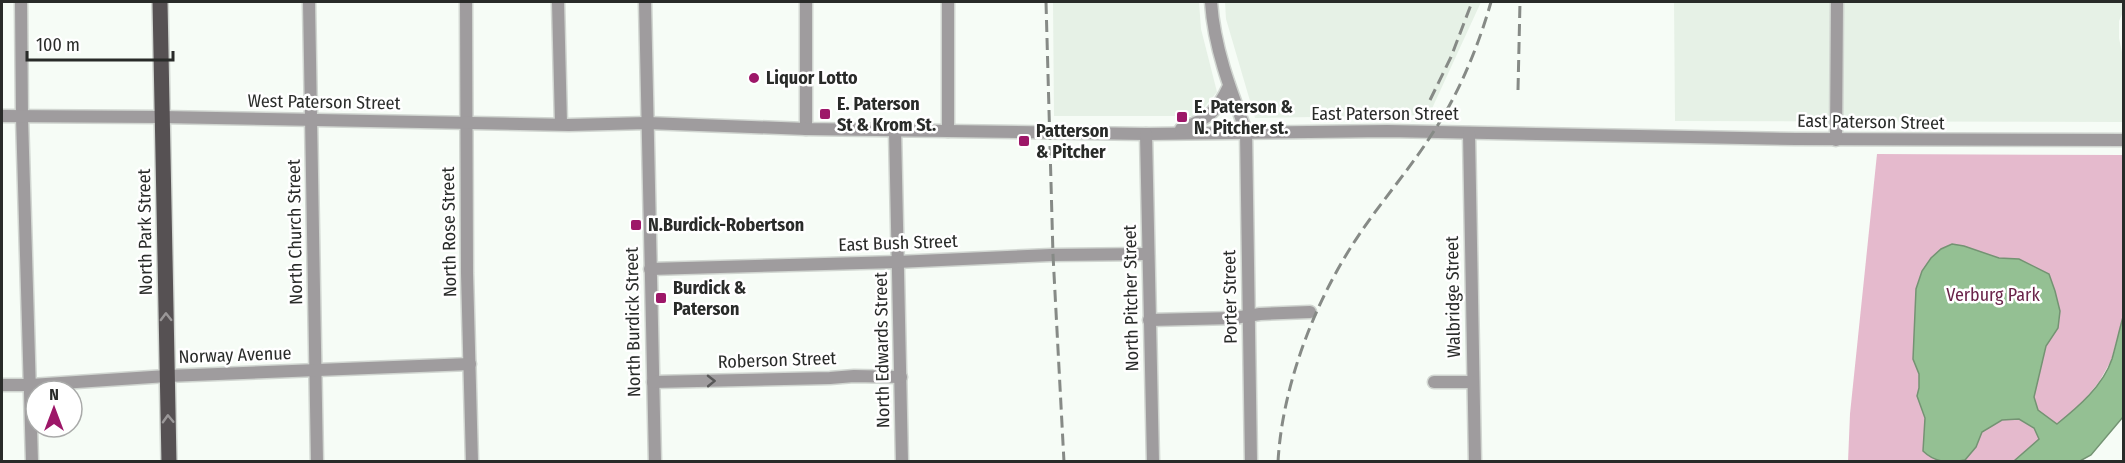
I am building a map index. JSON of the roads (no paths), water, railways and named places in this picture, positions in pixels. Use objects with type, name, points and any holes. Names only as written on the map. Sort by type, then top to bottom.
[{"type":"main road","name":"North Park Street","points":[[160,2],[169,462]]},
{"type":"street","points":[[21,2],[22,117],[31,379]]},
{"type":"street","name":"North Church Street","points":[[309,2],[317,462]]},
{"type":"street","name":"North Rose Street","points":[[466,2],[472,462]]},
{"type":"street","points":[[558,2],[561,124]]},
{"type":"street","name":"North Burdick Street","points":[[645,2],[655,462]]},
{"type":"street","points":[[806,2],[806,129]]},
{"type":"street","points":[[948,2],[948,131]]},
{"type":"street","points":[[1211,2],[1229,86],[1246,131]]},
{"type":"street","points":[[1836,2],[1836,140]]},
{"type":"street","points":[[1171,133],[1202,121],[1221,103],[1229,86]]},
{"type":"street","name":"West Paterson Street","points":[[2,116],[466,123],[646,123]]},
{"type":"street","name":"East Paterson Street","points":[[646,123],[806,129],[1146,134],[1246,131],[1836,140],[2124,141]]},
{"type":"street","name":"North Edwards Street","points":[[895,130],[902,462]]},
{"type":"street","name":"Porter Street","points":[[1246,131],[1251,462]]},
{"type":"street","name":"Walbridge Street","points":[[1469,133],[1475,462]]},
{"type":"street","name":"North Pitcher Street","points":[[1146,134],[1153,462]]},
{"type":"street","name":"East Bush Street","points":[[650,269],[1050,255],[1148,254]]},
{"type":"street","points":[[1149,320],[1310,312]]},
{"type":"street","name":"Norway Avenue","points":[[84,381],[470,364]]},
{"type":"street","name":"Roberson Street","points":[[653,382],[854,376],[901,377]]},
{"type":"street","points":[[1434,382],[1473,382]]},
{"type":"street","name":"Norway Avenue","points":[[2,384],[24,385]]},
{"type":"street","points":[[32,439],[32,462]]},
{"type":"railway","points":[[1046,2],[1053,255],[1064,462]]},
{"type":"railway","points":[[1430,100],[1451,57],[1472,2]]},
{"type":"railway","points":[[1278,462],[1286,405],[1293,377],[1302,348],[1325,294],[1353,244],[1442,119],[1474,53],[1491,2]]},
{"type":"railway","points":[[1518,90],[1520,2]]},
{"type":"place","name":"Liquor Lotto","points":[[754,78]]},
{"type":"place","name":"E. Paterson St & Krom St.","points":[[825,114]]},
{"type":"place","name":"E. Paterson & N. Pitcher st.","points":[[1182,117]]},
{"type":"place","name":"Patterson & Pitcher","points":[[1024,141]]},
{"type":"place","name":"N.Burdick-Robertson","points":[[636,225]]},
{"type":"place","name":"Burdick & Paterson","points":[[661,298]]},
{"type":"park label","name":"Verburg Park","points":[[1993,295]]}]
